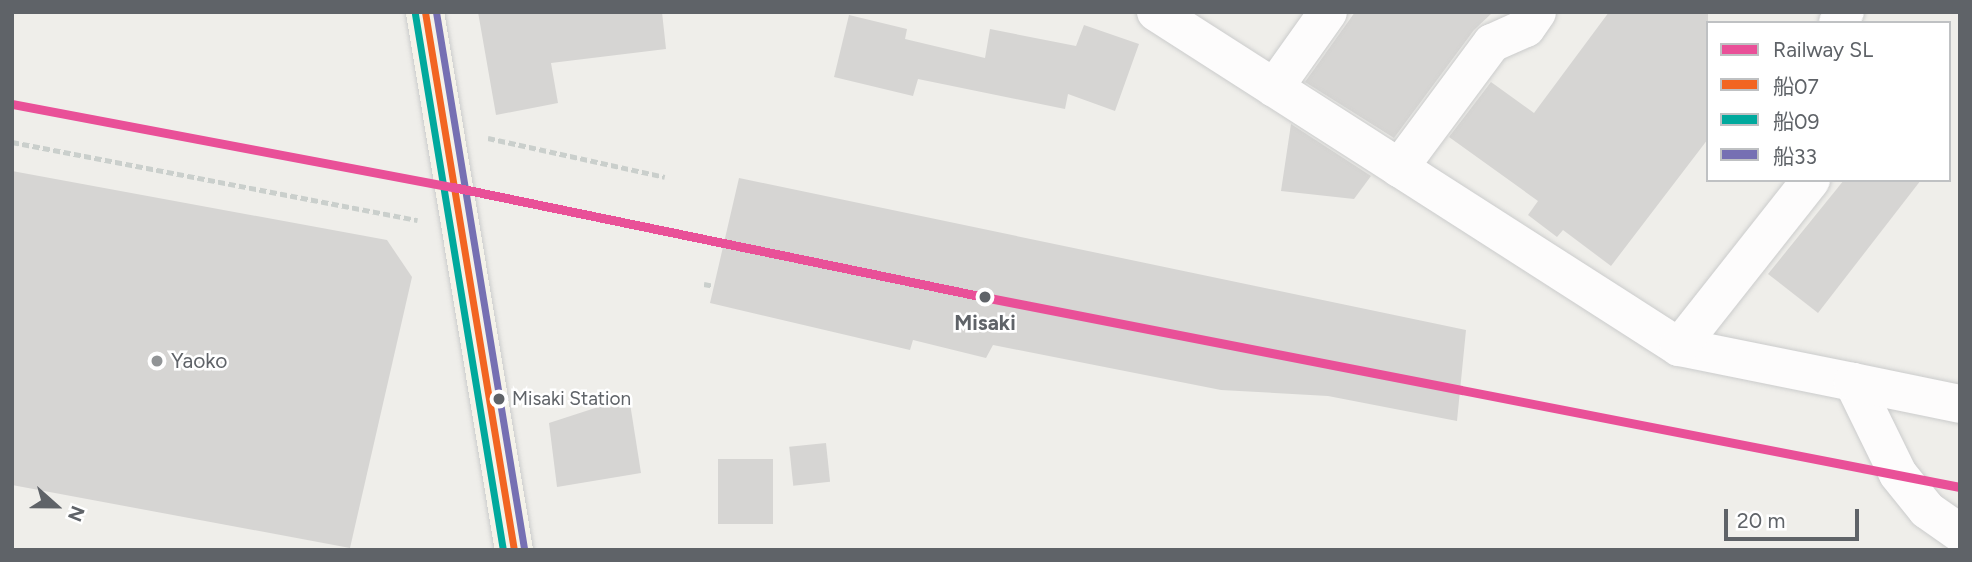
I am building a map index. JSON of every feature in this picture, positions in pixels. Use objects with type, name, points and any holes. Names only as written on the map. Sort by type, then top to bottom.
[{"type":"main road","points":[[425,12],[514,550]]},
{"type":"street","points":[[1156,12],[1679,347],[1960,404]]},
{"type":"street","points":[[1274,88],[1328,12]]},
{"type":"street","points":[[1399,168],[1493,43],[1527,28],[1538,12]]},
{"type":"street","points":[[1679,347],[1809,182]]},
{"type":"street","points":[[1853,382],[1899,474],[1927,510],[1960,533]]},
{"type":"path","points":[[482,136],[665,177]]},
{"type":"path","points":[[12,142],[419,220]]},
{"type":"path","points":[[704,284],[714,286]]},
{"type":"building","points":[[478,12],[662,12],[666,49],[551,63],[558,103],[496,115]]},
{"type":"building","points":[[1355,12],[1493,12],[1474,30],[1394,138],[1305,82]]},
{"type":"building","points":[[1609,12],[1708,12],[1706,142],[1611,266],[1563,230],[1557,237],[1528,215],[1538,201],[1449,137],[1491,82],[1534,113]]},
{"type":"building","points":[[849,15],[907,29],[905,39],[985,58],[990,29],[1076,46],[1084,25],[1139,44],[1115,111],[1068,94],[1065,109],[918,79],[913,96],[834,77]]},
{"type":"building","points":[[1291,124],[1371,176],[1354,199],[1281,191]]},
{"type":"building","points":[[12,171],[387,240],[412,277],[350,548],[12,485]]},
{"type":"building","points":[[739,178],[1466,330],[1457,421],[1328,396],[1221,390],[993,345],[986,358],[913,340],[910,350],[710,303]]},
{"type":"building","points":[[1842,182],[1919,182],[1818,313],[1768,274]]},
{"type":"building","points":[[629,397],[641,473],[557,487],[549,423]]},
{"type":"building","points":[[826,443],[830,482],[793,486],[789,447]]},
{"type":"building","points":[[718,459],[773,459],[773,524],[718,524]]},
{"type":"rail line","name":"SL","points":[[12,104],[453,187],[984,297],[1960,487]]},
{"type":"transit line","name":"船07","points":[[425,12],[514,550]]},
{"type":"transit line","name":"船33","points":[[436,12],[524,548]]},
{"type":"transit line","name":"船09","points":[[415,14],[503,550]]},
{"type":"place","name":"Misaki","points":[[985,297]]},
{"type":"place","name":"Yaoko","points":[[157,361]]},
{"type":"place","name":"Misaki Station","points":[[499,399]]}]
